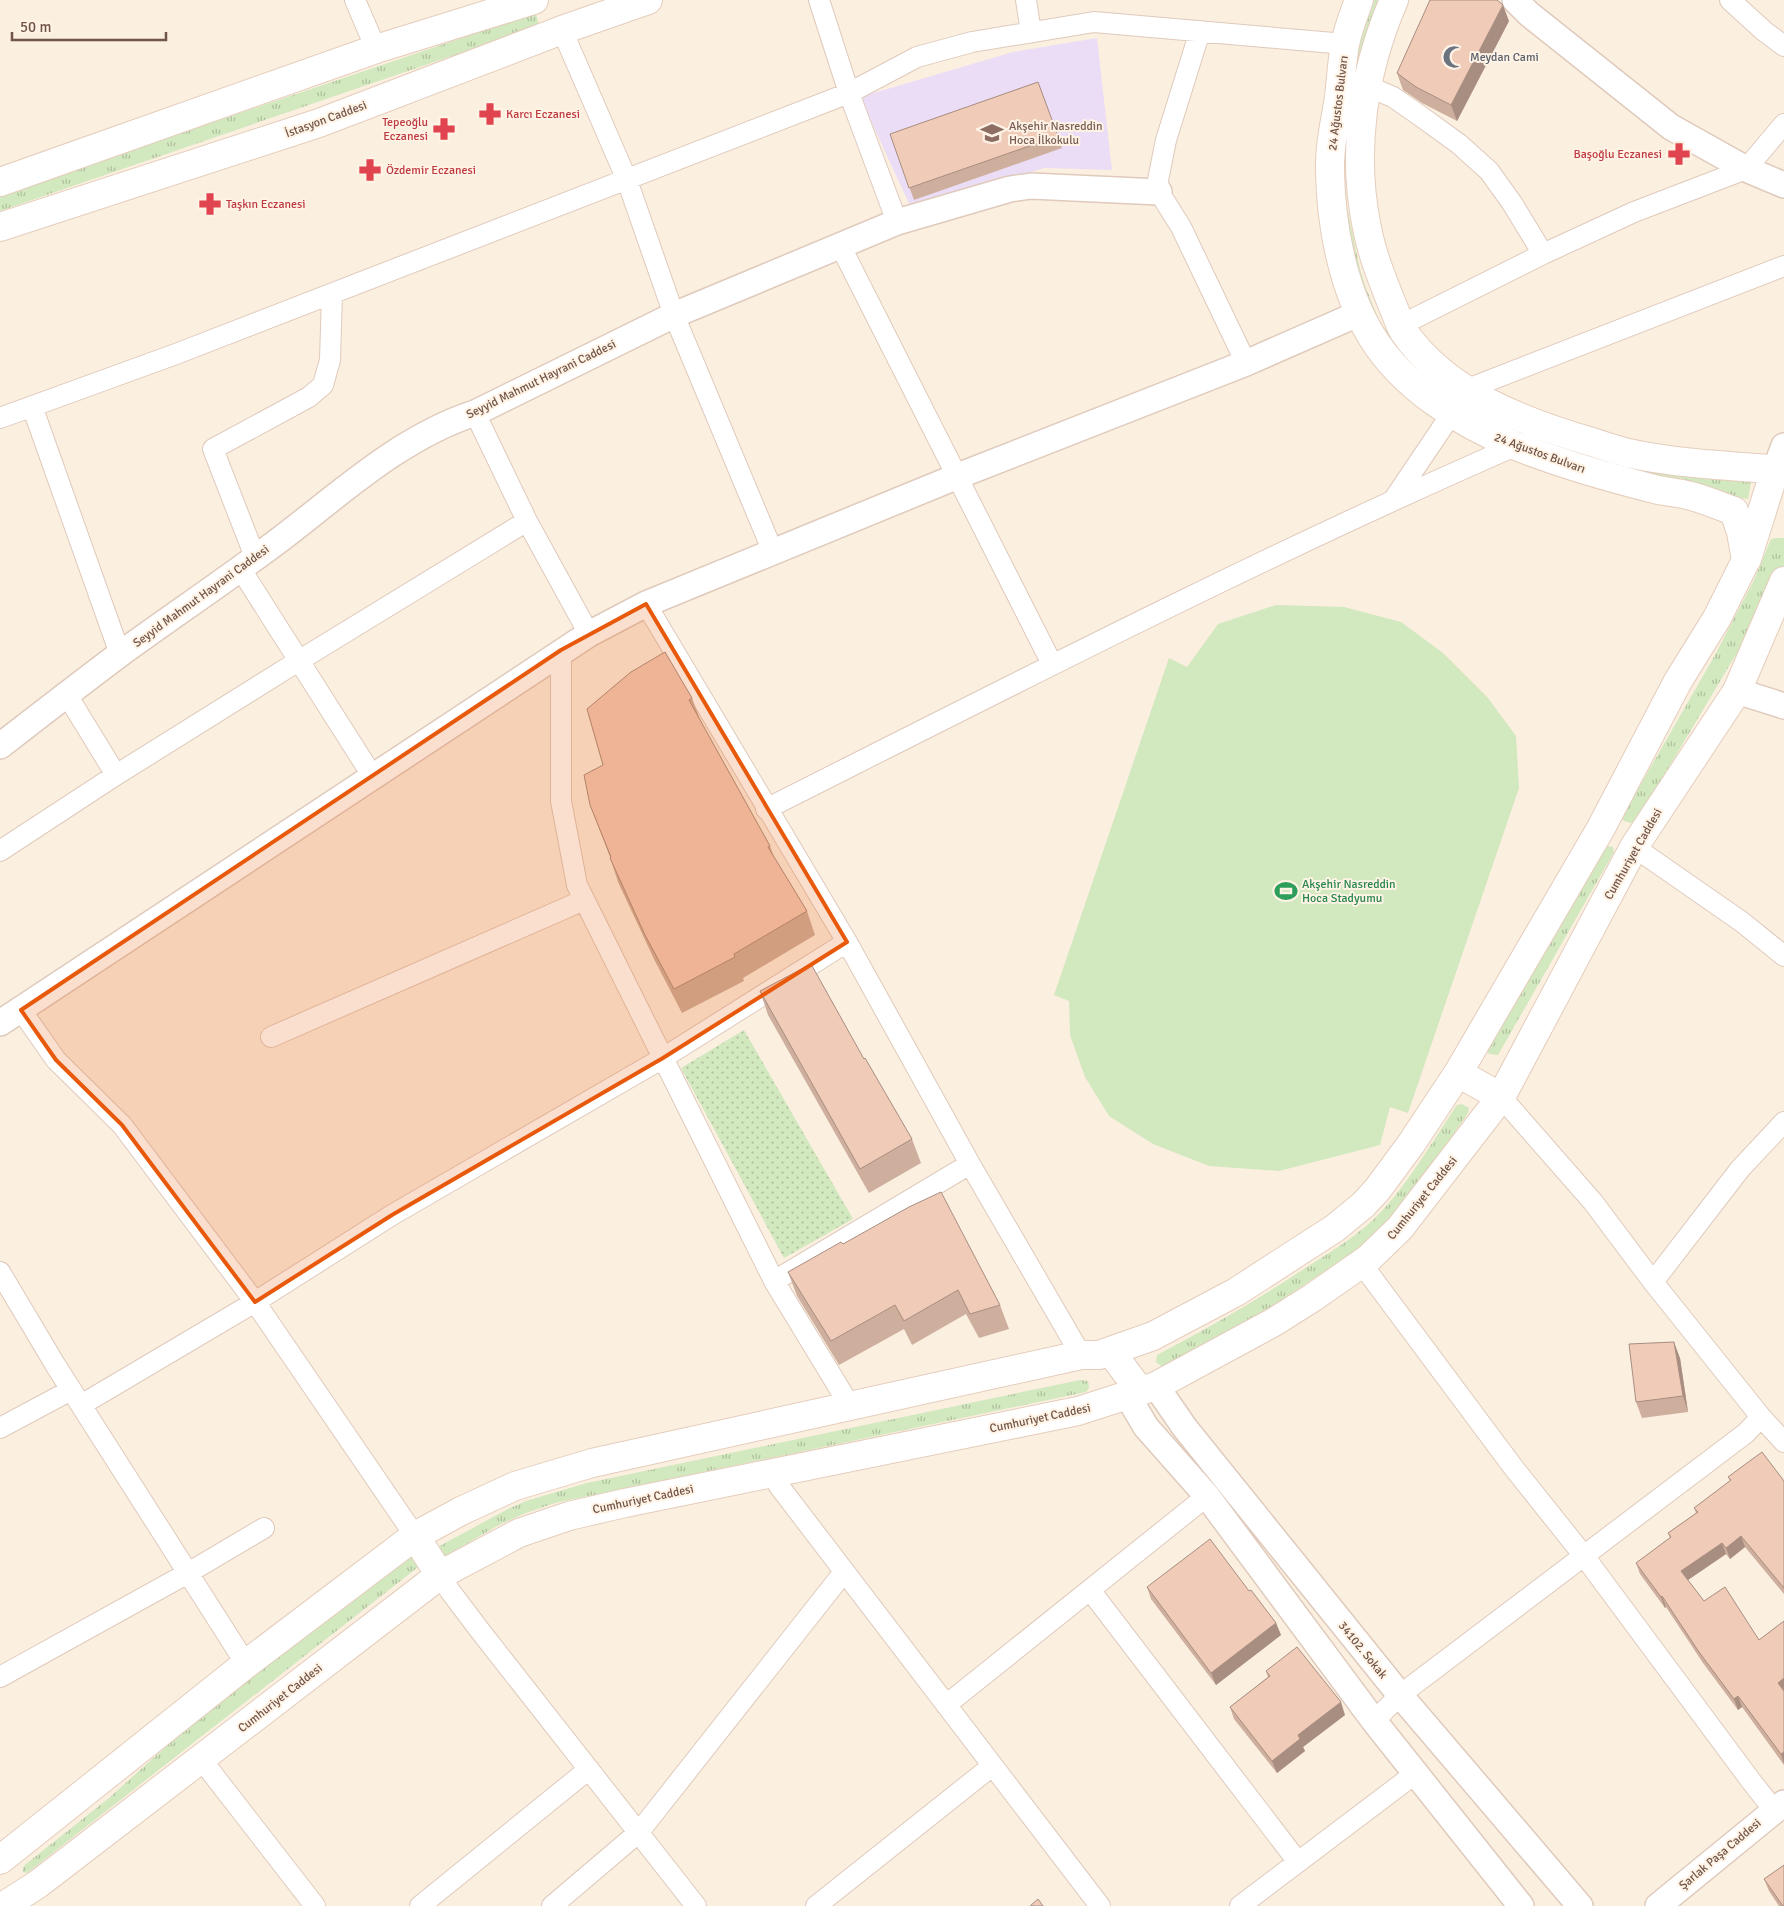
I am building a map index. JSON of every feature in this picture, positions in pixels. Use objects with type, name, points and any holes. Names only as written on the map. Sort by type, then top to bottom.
[{"type":"main road","points":[[0,182],[376,49],[534,0]]},
{"type":"main road","name":"İstasyon Caddesi","points":[[0,227],[319,123],[562,30],[648,0]]},
{"type":"main road","name":"24 Ağustos Bulvarı","points":[[1359,0],[1345,44],[1332,134],[1330,171],[1335,232],[1342,264],[1360,313],[1372,337],[1388,358],[1410,381],[1459,401],[1498,407],[1548,428],[1627,453],[1673,460],[1781,462]]},
{"type":"main road","name":"24 Ağustos Bulvarı","points":[[1394,0],[1374,50],[1366,86],[1360,159],[1364,212],[1377,267],[1400,326],[1418,349],[1436,367],[1459,401],[1488,434],[1515,446],[1578,467],[1658,490],[1691,496],[1738,522],[1773,513]]},
{"type":"main road","points":[[0,1860],[246,1664],[416,1536],[487,1498],[548,1475],[592,1463],[1081,1355],[1099,1355],[1111,1352],[1153,1336],[1236,1292],[1335,1228],[1363,1205],[1377,1190],[1411,1144],[1458,1073],[1601,828],[1678,681],[1717,618],[1746,560],[1773,513],[1781,462]]},
{"type":"main road","points":[[1738,522],[1746,560]]},
{"type":"main road","name":"Cumhuriyet Caddesi","points":[[5,1896],[38,1884],[440,1575],[519,1533],[542,1524],[625,1503],[1078,1412],[1141,1391],[1274,1322],[1361,1263],[1386,1243],[1400,1228],[1501,1097],[1634,847],[1737,691],[1784,582]]},
{"type":"main road","points":[[1601,828],[1634,847]]},
{"type":"main road","points":[[1458,1073],[1501,1097]]},
{"type":"main road","points":[[1111,1352],[1141,1391]]},
{"type":"main road","points":[[416,1536],[440,1575]]},
{"type":"street","points":[[355,0],[376,49]]},
{"type":"street","points":[[819,0],[849,93],[897,222]]},
{"type":"street","points":[[1026,0],[1031,32]]},
{"type":"street","points":[[1515,0],[1529,14],[1671,128],[1746,169],[1784,185]]},
{"type":"street","points":[[1730,0],[1764,31],[1784,46]]},
{"type":"street","points":[[0,418],[176,354],[849,93],[918,57],[972,42],[1094,22],[1345,44]]},
{"type":"street","points":[[562,30],[627,180],[674,315],[773,552]]},
{"type":"street","points":[[1200,32],[1166,140],[1158,180],[1158,192],[1181,227],[1246,363]]},
{"type":"street","points":[[1366,86],[1393,97],[1459,144],[1489,171],[1512,203],[1543,254]]},
{"type":"street","points":[[1400,326],[1543,254],[1634,212],[1746,169],[1784,124]]},
{"type":"street","name":"Seyyid Mahmut Hayrani Caddesi","points":[[0,746],[120,654],[248,563],[331,499],[406,445],[453,420],[475,413],[674,315],[897,222],[1010,190],[1031,186],[1158,192]]},
{"type":"street","points":[[840,246],[1052,664]]},
{"type":"street","points":[[1394,498],[1459,401],[1634,323],[1784,266]]},
{"type":"street","points":[[332,294],[330,360],[323,385],[309,398],[213,449],[248,563],[300,660],[373,777]]},
{"type":"street","points":[[0,1023],[562,650],[646,604],[958,476],[1246,363],[1360,313]]},
{"type":"street","points":[[32,406],[120,654]]},
{"type":"street","points":[[475,413],[527,521],[589,634]]},
{"type":"street","points":[[766,809],[1052,664],[1394,498],[1515,446]]},
{"type":"street","points":[[0,850],[300,660],[527,521]]},
{"type":"street","points":[[646,604],[766,809],[847,942],[970,1164],[1081,1355]]},
{"type":"street","points":[[562,650],[561,801],[577,885],[774,1281],[850,1406]]},
{"type":"street","points":[[1737,691],[1784,706]]},
{"type":"street","points":[[67,695],[116,775]]},
{"type":"street","points":[[1634,847],[1742,922],[1784,956]]},
{"type":"street","points":[[271,1037],[584,900]]},
{"type":"street","points":[[0,1428],[76,1398],[255,1302],[392,1215],[663,1058],[847,942]]},
{"type":"street","points":[[21,1010],[56,1060],[122,1125],[255,1302],[416,1536]]},
{"type":"street","points":[[1501,1097],[1594,1202],[1653,1282],[1761,1417],[1782,1435]]},
{"type":"street","points":[[1653,1282],[1740,1169],[1784,1122]]},
{"type":"street","points":[[774,1281],[970,1164]]},
{"type":"street","points":[[1361,1263],[1513,1467],[1584,1556],[1751,1781],[1779,1806]]},
{"type":"street","points":[[0,1272],[76,1398],[246,1664]]},
{"type":"street","points":[[1141,1391],[1146,1427],[1207,1496],[1374,1721],[1521,1906]]},
{"type":"street","name":"34102. Sokak","points":[[1141,1391],[1185,1428],[1400,1695],[1580,1906]]},
{"type":"street","points":[[1374,1721],[1400,1695],[1746,1434],[1761,1417]]},
{"type":"street","points":[[772,1472],[779,1486],[1100,1906]]},
{"type":"street","points":[[946,1706],[1207,1496]]},
{"type":"street","points":[[0,1677],[188,1573],[264,1528]]},
{"type":"street","points":[[552,1906],[638,1832],[844,1572]]},
{"type":"street","points":[[440,1575],[481,1632],[696,1906]]},
{"type":"street","points":[[1090,1590],[1298,1862]]},
{"type":"street","points":[[201,1759],[315,1906]]},
{"type":"street","points":[[816,1906],[992,1766]]},
{"type":"street","points":[[420,1906],[589,1769]]},
{"type":"street","points":[[1240,1906],[1416,1773]]},
{"type":"street","name":"Şarlak Paşa Caddesi","points":[[1658,1906],[1779,1806]]},
{"type":"highlighted area","points":[[646,604],[847,942],[663,1058],[392,1215],[255,1302],[122,1125],[56,1060],[21,1010],[561,650]]},
{"type":"shaded area","name":"Akşehir Nasreddin Hoca İlkokulu","points":[[1097,38],[1112,170],[1044,168],[912,210],[860,97],[1013,52]]},
{"type":"green space","points":[[1369,0],[1380,0],[1366,40],[1345,141],[1343,164],[1347,207],[1360,269],[1379,320],[1392,340],[1426,375],[1465,405],[1488,418],[1544,441],[1639,471],[1752,476],[1748,499],[1684,487],[1534,444],[1426,385],[1369,315],[1338,194],[1348,84]]},
{"type":"green space","points":[[536,13],[539,26],[0,211],[0,194]]},
{"type":"green space","points":[[1784,538],[1784,569],[1741,646],[1635,824],[1624,821],[1622,817],[1715,655],[1754,580],[1771,539]]},
{"type":"green space","name":"Akşehir Nasreddin Hoca Stadyumu","points":[[1276,605],[1344,607],[1401,622],[1443,653],[1488,698],[1516,736],[1519,788],[1408,1113],[1390,1107],[1380,1145],[1279,1171],[1209,1166],[1153,1144],[1109,1116],[1085,1077],[1070,1035],[1069,1001],[1054,995],[1169,658],[1187,667],[1218,624]]},
{"type":"green space","points":[[1606,846],[1613,847],[1614,852],[1498,1055],[1490,1054],[1486,1048]]},
{"type":"green space","points":[[744,1030],[853,1219],[784,1258],[681,1068]]},
{"type":"green space","points":[[1462,1104],[1469,1108],[1468,1113],[1413,1193],[1372,1239],[1280,1301],[1234,1329],[1165,1366],[1161,1366],[1156,1362],[1157,1355],[1215,1324],[1271,1290],[1340,1246],[1364,1228],[1384,1209],[1417,1166],[1457,1105]]},
{"type":"green space","points":[[1080,1380],[1088,1381],[1089,1388],[1086,1392],[555,1503],[523,1514],[497,1526],[442,1558],[436,1548],[526,1501],[587,1483]]},
{"type":"green space","points":[[410,1554],[422,1564],[27,1873],[23,1872],[23,1867],[26,1864],[109,1798],[180,1734],[403,1557]]},
{"type":"building","name":"Meydan Cami","points":[[1430,0],[1497,0],[1503,5],[1451,105],[1416,87],[1397,73]]},
{"type":"building","points":[[1038,82],[1058,136],[909,188],[890,134]]},
{"type":"building","points":[[665,652],[692,698],[689,700],[770,846],[768,847],[807,911],[734,954],[735,957],[674,989],[645,935],[610,858],[590,805],[584,775],[603,765],[587,709],[631,672]]},
{"type":"building","points":[[811,964],[864,1059],[912,1139],[860,1169],[760,991]]},
{"type":"building","points":[[941,1192],[1000,1305],[970,1314],[958,1290],[904,1321],[895,1305],[831,1341],[788,1272],[841,1242],[843,1244],[909,1207]]},
{"type":"building","points":[[1674,1342],[1683,1396],[1636,1402],[1629,1344]]},
{"type":"building","points":[[1762,1452],[1784,1481],[1784,1588],[1741,1536],[1726,1548],[1722,1543],[1681,1571],[1704,1601],[1725,1587],[1759,1640],[1784,1621],[1784,1678],[1778,1683],[1784,1691],[1784,1752],[1781,1754],[1738,1696],[1734,1699],[1699,1652],[1662,1596],[1636,1563],[1671,1537],[1668,1533],[1698,1512],[1694,1508],[1731,1480],[1728,1477]]},
{"type":"building","points":[[1210,1539],[1276,1623],[1211,1673],[1147,1587]]},
{"type":"building","points":[[1297,1647],[1341,1702],[1298,1735],[1300,1739],[1272,1761],[1230,1707],[1270,1676],[1266,1671]]},
{"type":"building","points":[[1784,1865],[1784,1906],[1783,1906],[1764,1879]]},
{"type":"building","points":[[1038,1899],[1043,1906],[1030,1906]]},
{"type":"place","name":"Meydan Cami","points":[[1454,57]]},
{"type":"place","name":"Karcı Eczanesi","points":[[490,114]]},
{"type":"place","name":"Tepeoğlu Eczanesi","points":[[444,129]]},
{"type":"place","name":"Akşehir Nasreddin Hoca İlkokulu","points":[[992,133]]},
{"type":"place","name":"Başoğlu Eczanesi","points":[[1679,154]]},
{"type":"place","name":"Özdemir Eczanesi","points":[[370,170]]},
{"type":"place","name":"Taşkın Eczanesi","points":[[210,204]]},
{"type":"place","name":"Akşehir Nasreddin Hoca Stadyumu","points":[[1286,891]]}]
